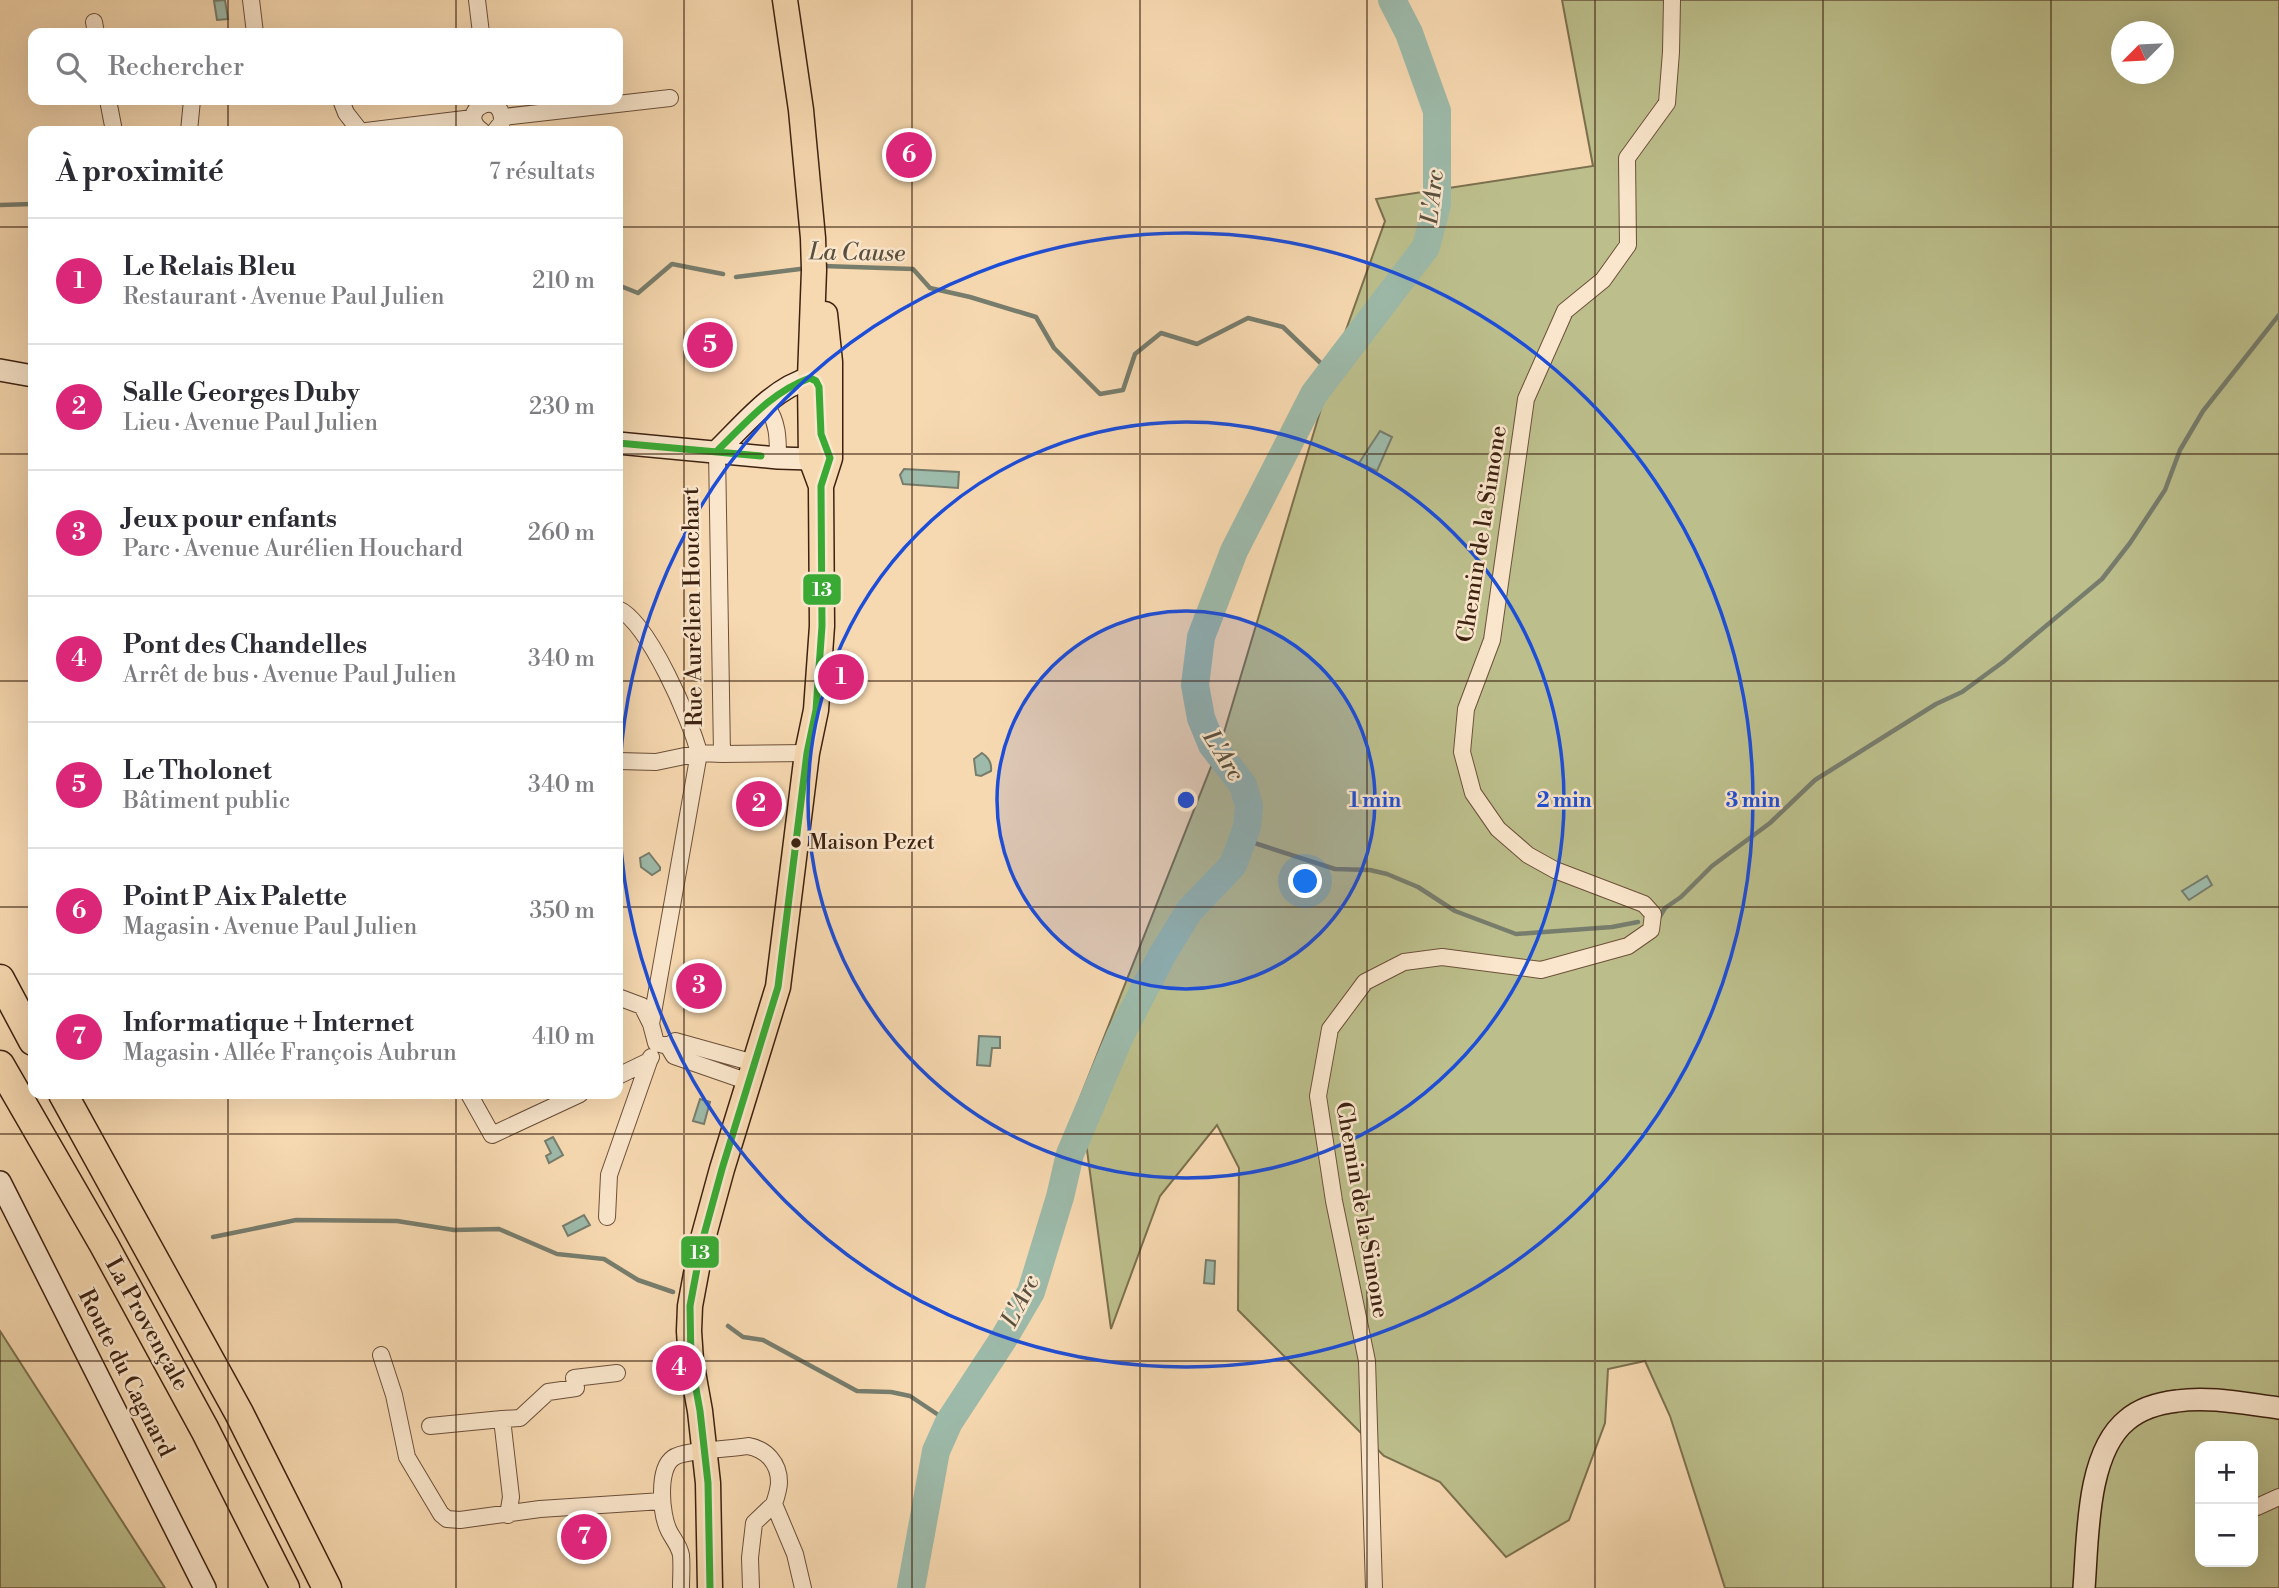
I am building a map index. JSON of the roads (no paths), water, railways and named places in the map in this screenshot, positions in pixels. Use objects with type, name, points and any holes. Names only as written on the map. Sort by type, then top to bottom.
[{"type":"highway","points":[[0,979],[28,1032]]},
{"type":"highway","name":"La Provençale","points":[[0,1065],[104,1245],[205,1430],[285,1588]]},
{"type":"highway","name":"La Provençale","points":[[65,1099],[239,1413],[327,1588]]},
{"type":"main road","points":[[785,0],[816,238]]},
{"type":"main road","points":[[792,0],[808,108],[816,238],[817,270],[810,378],[824,454]]},
{"type":"main road","points":[[710,1588],[708,1483],[691,1362],[690,1306],[702,1242],[778,987],[807,753],[816,710],[822,626],[821,486],[830,362],[817,270]]},
{"type":"street","points":[[251,0],[254,28]]},
{"type":"street","name":"Chemin de la Simone","points":[[1374,1588],[1367,1361],[1334,1201],[1318,1096],[1330,1029],[1365,982],[1404,962],[1442,957],[1541,970],[1628,946],[1651,930],[1653,914],[1644,904],[1555,870],[1528,855],[1497,830],[1473,793],[1462,752],[1466,709],[1492,640],[1526,399],[1565,312],[1604,280],[1628,244],[1627,159],[1667,103],[1672,0]]},
{"type":"street","points":[[479,1],[481,28]]},
{"type":"street","points":[[493,105],[499,108],[499,124],[670,98]]},
{"type":"street","points":[[109,105],[113,126]]},
{"type":"street","points":[[189,126],[192,105]]},
{"type":"street","points":[[343,105],[356,126]]},
{"type":"street","points":[[438,126],[477,124],[477,108],[482,105]]},
{"type":"street","points":[[0,370],[28,375]]},
{"type":"street","points":[[717,451],[766,405],[796,382],[810,378]]},
{"type":"street","points":[[766,405],[778,433],[778,458]]},
{"type":"street","points":[[623,443],[778,458],[824,454]]},
{"type":"street","name":"Rue Aurélien Houchart","points":[[717,451],[722,754],[807,753]]},
{"type":"street","points":[[623,611],[643,635],[673,685],[693,730],[699,753],[651,1024]]},
{"type":"street","points":[[623,761],[656,762],[699,753],[722,754]]},
{"type":"street","points":[[623,999],[642,1006],[662,1045]]},
{"type":"street","points":[[607,1217],[609,1175],[649,1061],[662,1045],[675,1041],[752,1072]]},
{"type":"street","points":[[623,1074],[649,1061]]},
{"type":"street","points":[[472,1099],[492,1135],[569,1099]]},
{"type":"street","name":"Route du Cagnard","points":[[0,1182],[205,1588]]},
{"type":"street","points":[[381,1354],[394,1395],[407,1457],[441,1514],[447,1519],[509,1515],[540,1509],[662,1501]]},
{"type":"street","points":[[430,1426],[520,1418],[548,1392],[576,1388],[574,1378],[617,1373]]},
{"type":"street","points":[[2084,1588],[2092,1502],[2098,1469],[2109,1441],[2127,1420],[2150,1406],[2179,1400],[2227,1401],[2279,1408]]},
{"type":"street","points":[[502,1419],[511,1497],[509,1515]]},
{"type":"street","points":[[681,1588],[681,1556],[677,1542],[669,1531],[662,1501],[666,1466],[671,1458],[682,1454],[748,1446],[767,1452],[780,1481],[774,1504],[754,1523],[750,1558],[751,1588]]},
{"type":"street","points":[[2258,1507],[2279,1497]]},
{"type":"street","points":[[774,1504],[795,1554],[803,1588]]},
{"type":"waterway","name":"L'Arc","points":[[911,1588],[936,1451],[949,1422],[1031,1292],[1070,1154],[1120,1036],[1161,957],[1189,911],[1233,865],[1247,827],[1249,806],[1243,785],[1212,745],[1201,718],[1195,685],[1201,637],[1234,551],[1314,394],[1426,247],[1437,204],[1437,111],[1409,33],[1392,0]]},
{"type":"waterway","name":"La Cause","points":[[0,205],[28,204]]},
{"type":"waterway","name":"La Cause","points":[[623,287],[638,293],[672,264],[723,274]]},
{"type":"waterway","name":"La Cause","points":[[823,266],[913,269],[930,288],[1036,317],[1054,348],[1100,394],[1123,390],[1135,354],[1161,333],[1197,344],[1248,318],[1283,327],[1330,372]]},
{"type":"waterway","name":"La Cause","points":[[736,277],[808,268]]},
{"type":"waterway","points":[[1659,918],[1665,908],[1681,897],[1712,866],[1770,823],[1815,780],[1936,704],[1962,692],[2003,662],[2102,579],[2165,490],[2180,450],[2203,411],[2279,315]]},
{"type":"waterway","points":[[1242,839],[1335,869],[1370,870],[1387,874],[1418,887],[1455,911],[1516,934],[1612,927],[1638,922]]},
{"type":"waterway","points":[[213,1237],[296,1220],[397,1221],[454,1230],[499,1229],[557,1254],[604,1259],[638,1280],[673,1292]]},
{"type":"waterway","points":[[728,1326],[743,1337],[763,1340],[857,1391],[891,1392],[910,1396],[949,1422]]},
{"type":"place","name":"Point P Aix Palette","points":[[909,155]]},
{"type":"place","name":"Le Tholonet","points":[[710,345]]},
{"type":"place","name":"Le Relais Bleu","points":[[841,677]]},
{"type":"place","name":"Salle Georges Duby","points":[[759,804]]},
{"type":"place","name":"Maison Pezet","points":[[796,843]]},
{"type":"place","name":"Jeux pour enfants","points":[[699,986]]},
{"type":"place","name":"Pont des Chandelles","points":[[679,1368]]},
{"type":"place","name":"Informatique + Internet","points":[[584,1537]]}]
